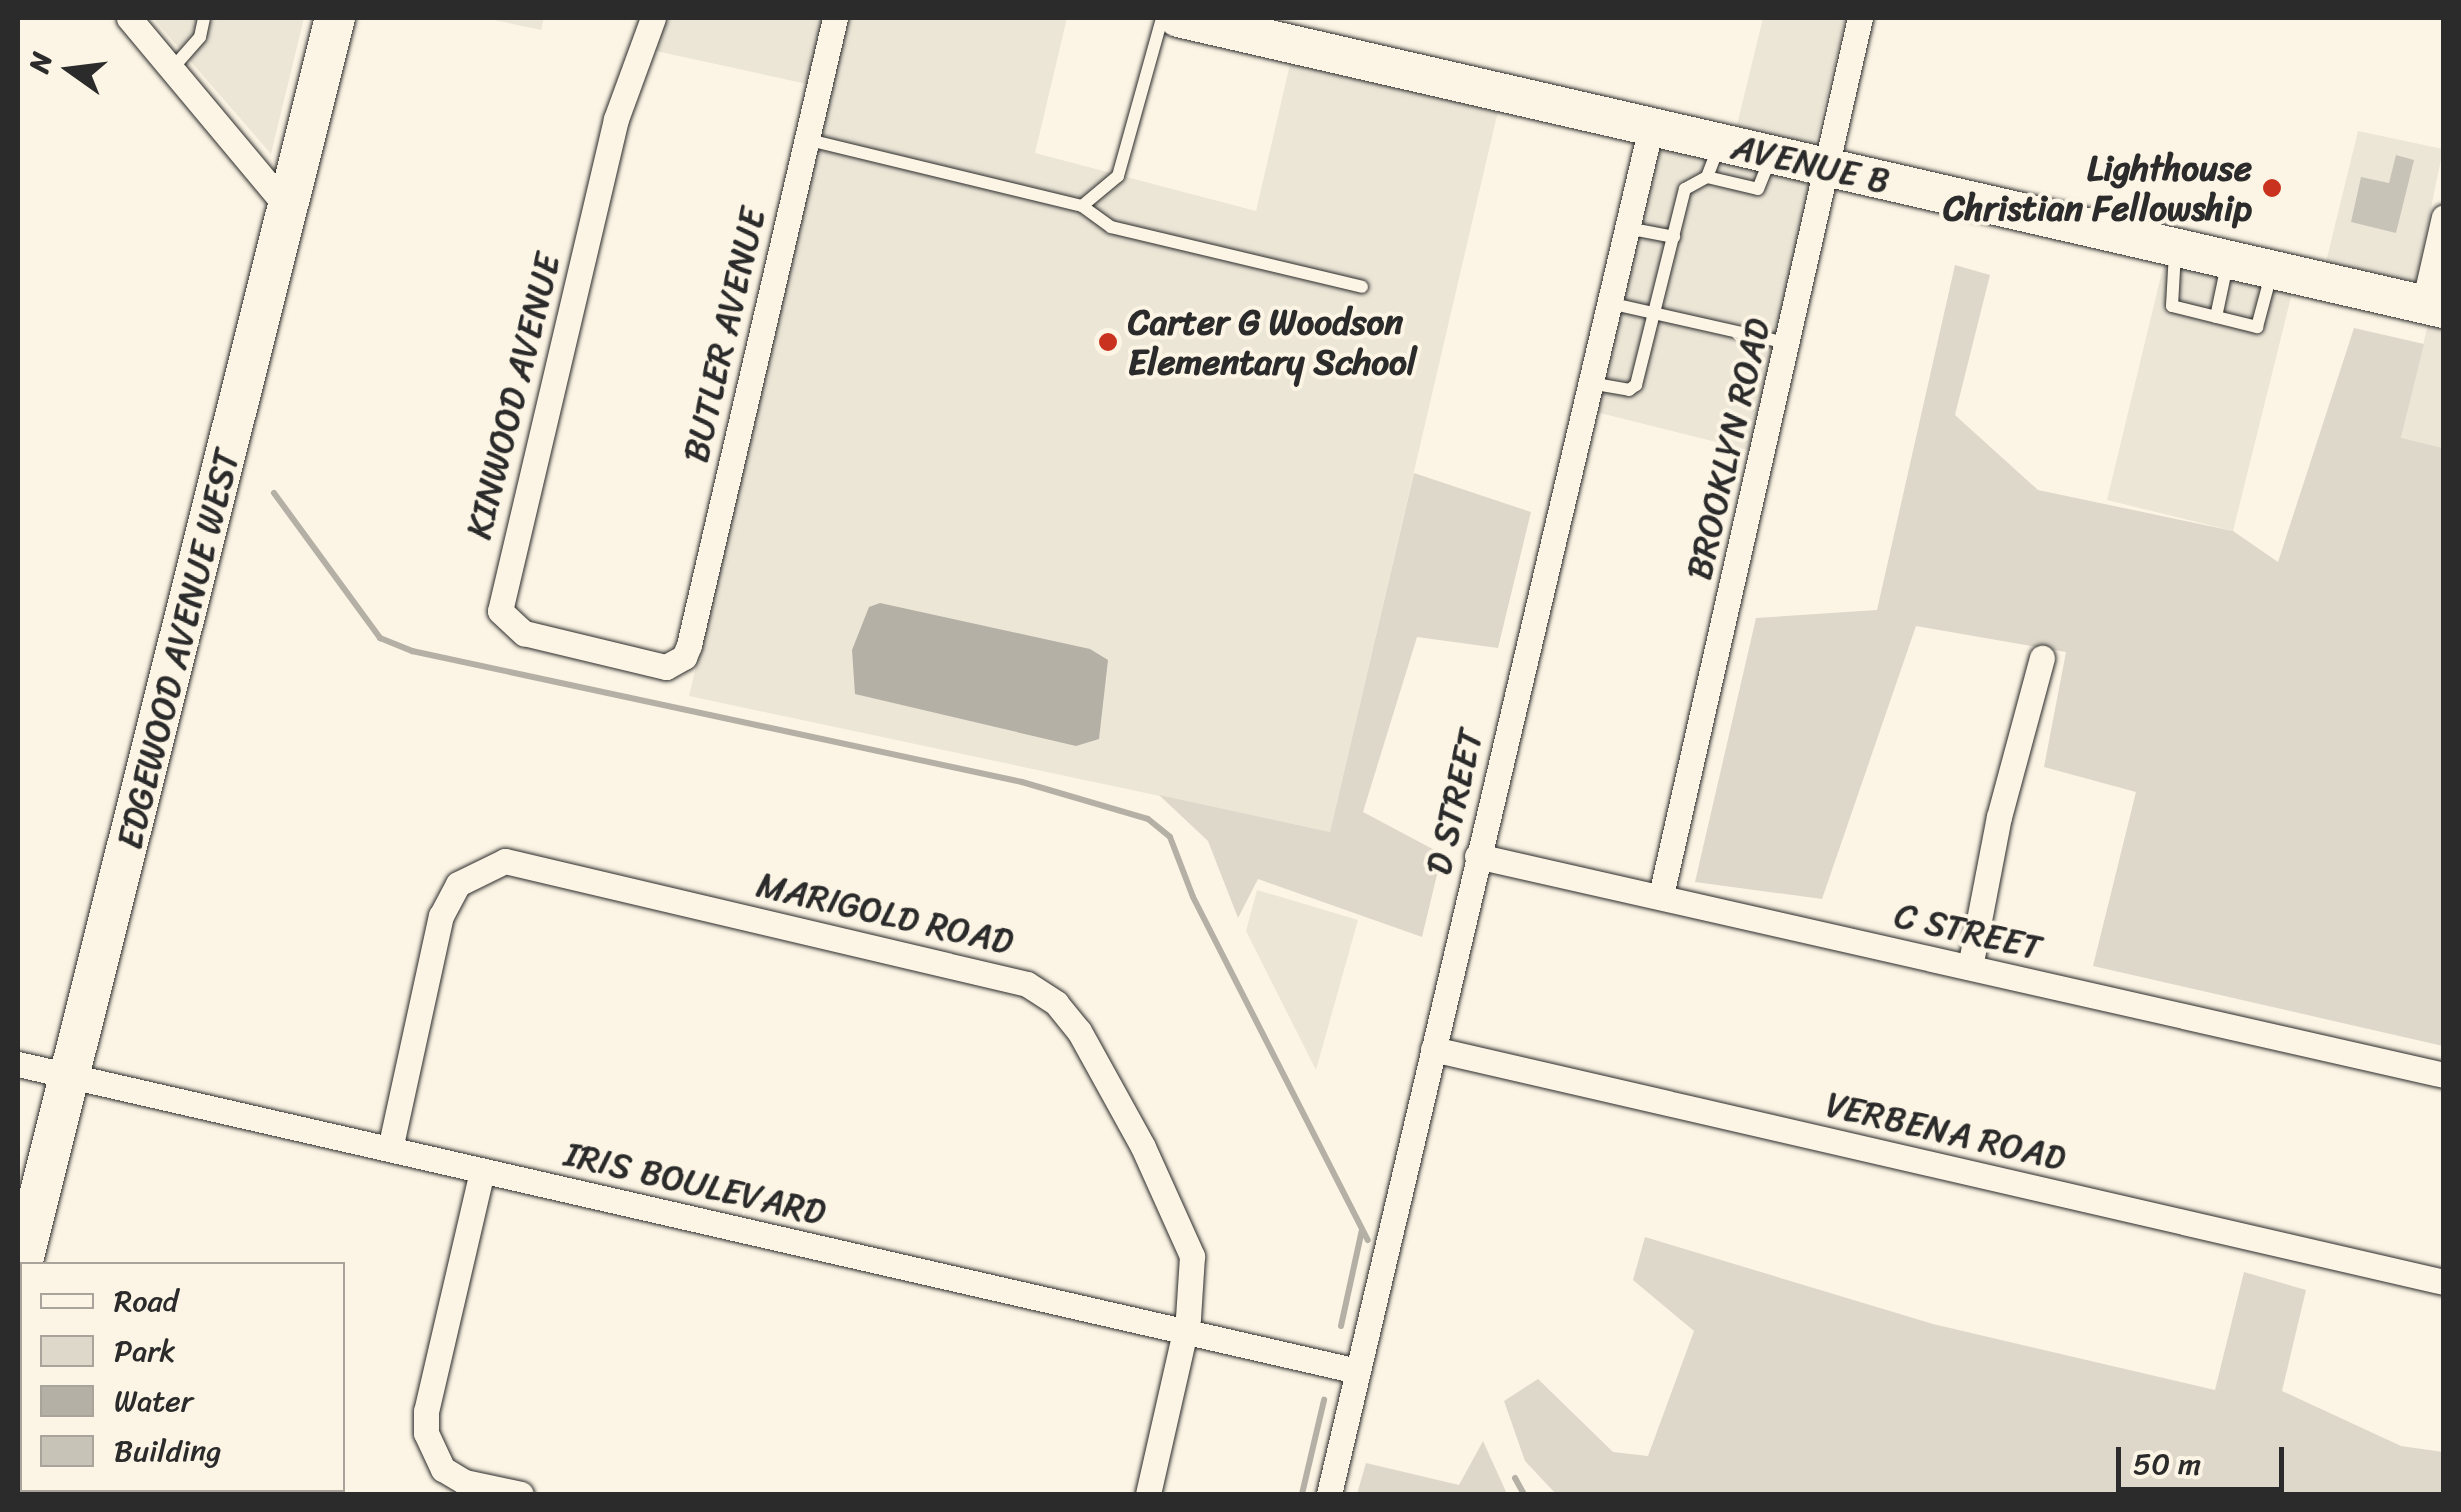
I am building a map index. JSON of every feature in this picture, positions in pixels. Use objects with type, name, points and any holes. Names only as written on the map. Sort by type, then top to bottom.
[{"type":"main road","name":"EDGEWOOD AVENUE WEST","points":[[22,1262],[335,18]]},
{"type":"main road","name":"AVENUE B","points":[[1178,18],[1228,23],[1651,126],[1713,160],[1772,154],[2434,306]]},
{"type":"street","points":[[129,18],[286,206]]},
{"type":"street","name":"KINWOOD AVENUE","points":[[653,18],[616,119],[500,611],[524,632],[675,665]]},
{"type":"street","name":"BUTLER AVENUE","points":[[675,665],[689,645],[835,18]]},
{"type":"street","name":"BROOKLYN ROAD","points":[[1661,895],[1860,18]]},
{"type":"street","name":"D STREET","points":[[1329,1494],[1651,126]]},
{"type":"street","points":[[2434,306],[2444,218]]},
{"type":"street","points":[[1970,967],[1999,818],[2042,658]]},
{"type":"street","name":"C STREET","points":[[1477,856],[2444,1075]]},
{"type":"street","name":"MARIGOLD ROAD","points":[[390,1149],[441,916],[458,884],[505,861],[1027,984],[1056,1003],[1078,1030],[1185,1235],[1194,1282],[1148,1494]]},
{"type":"street","name":"VERBENA ROAD","points":[[1433,1049],[2444,1282]]},
{"type":"street","name":"IRIS BOULEVARD","points":[[18,1064],[1357,1371]]},
{"type":"street","points":[[482,1170],[426,1411],[432,1454],[465,1482],[521,1494]]},
{"type":"lane","points":[[172,70],[200,37],[204,18]]},
{"type":"lane","points":[[1082,206],[1118,176],[1162,18]]},
{"type":"lane","points":[[805,139],[1082,206],[1110,227],[1362,286]]},
{"type":"lane","points":[[1590,383],[1630,390],[1636,385],[1686,189],[1713,160]]},
{"type":"lane","points":[[1626,228],[1674,237]]},
{"type":"lane","points":[[2175,245],[2172,306],[2258,327],[2273,268]]},
{"type":"lane","points":[[2216,317],[2229,258]]},
{"type":"lane","points":[[1608,303],[1788,343]]},
{"type":"shaded area","points":[[153,18],[304,18],[271,154]]},
{"type":"shaded area","points":[[485,18],[544,18],[541,30]]},
{"type":"shaded area","name":"Carter G Woodson Elementary School","points":[[665,18],[1067,18],[1035,153],[1256,211],[1290,64],[1498,111],[1330,832],[689,696],[830,89],[656,51]]},
{"type":"shaded area","points":[[1763,18],[1846,18],[1814,146],[1736,129]]},
{"type":"shaded area","points":[[2358,131],[2443,149],[2416,282],[2326,262]]},
{"type":"shaded area","points":[[1657,146],[1818,184],[1756,452],[1592,411]]},
{"type":"shaded area","points":[[2164,263],[2292,293],[2233,531],[2107,500]]},
{"type":"shaded area","points":[[2428,324],[2443,328],[2443,448],[2401,439]]},
{"type":"shaded area","points":[[1257,890],[1358,920],[1316,1070],[1246,931]]},
{"type":"green space","points":[[1955,265],[1990,275],[1955,415],[2038,490],[2233,531],[2278,562],[2354,328],[2424,344],[2401,438],[2443,448],[2443,1046],[2093,966],[2136,792],[2044,767],[2066,652],[1916,626],[1822,899],[1695,882],[1756,618],[1877,610]]},
{"type":"green space","points":[[1414,473],[1531,512],[1498,648],[1417,637],[1363,812],[1442,854],[1422,937],[1258,879],[1238,918],[1208,841],[1159,795],[1330,832]]},
{"type":"green space","points":[[1645,1237],[1933,1324],[2215,1390],[2244,1272],[2306,1290],[2282,1391],[2401,1446],[2443,1452],[2443,1494],[1556,1494],[1525,1461],[1504,1401],[1538,1379],[1613,1452],[1648,1456],[1694,1331],[1633,1280]]},
{"type":"green space","points":[[1483,1441],[1507,1494],[1357,1494],[1366,1463],[1459,1485]]},
{"type":"water","points":[[880,603],[1090,649],[1108,660],[1099,739],[1076,746],[855,694],[852,650],[869,607]]},
{"type":"building","points":[[2396,155],[2414,160],[2396,233],[2351,222],[2361,177],[2389,183]]},
{"type":"waterway","points":[[274,493],[380,638],[412,651],[1022,782],[1148,819],[1170,837],[1193,897],[1368,1240]]},
{"type":"waterway","points":[[1341,1326],[1362,1230]]},
{"type":"waterway","points":[[1302,1494],[1324,1400]]},
{"type":"waterway","points":[[1515,1478],[1524,1494]]},
{"type":"place","name":"Lighthouse Christian Fellowship","points":[[2272,188]]},
{"type":"place","name":"Carter G Woodson Elementary School","points":[[1108,342]]}]
